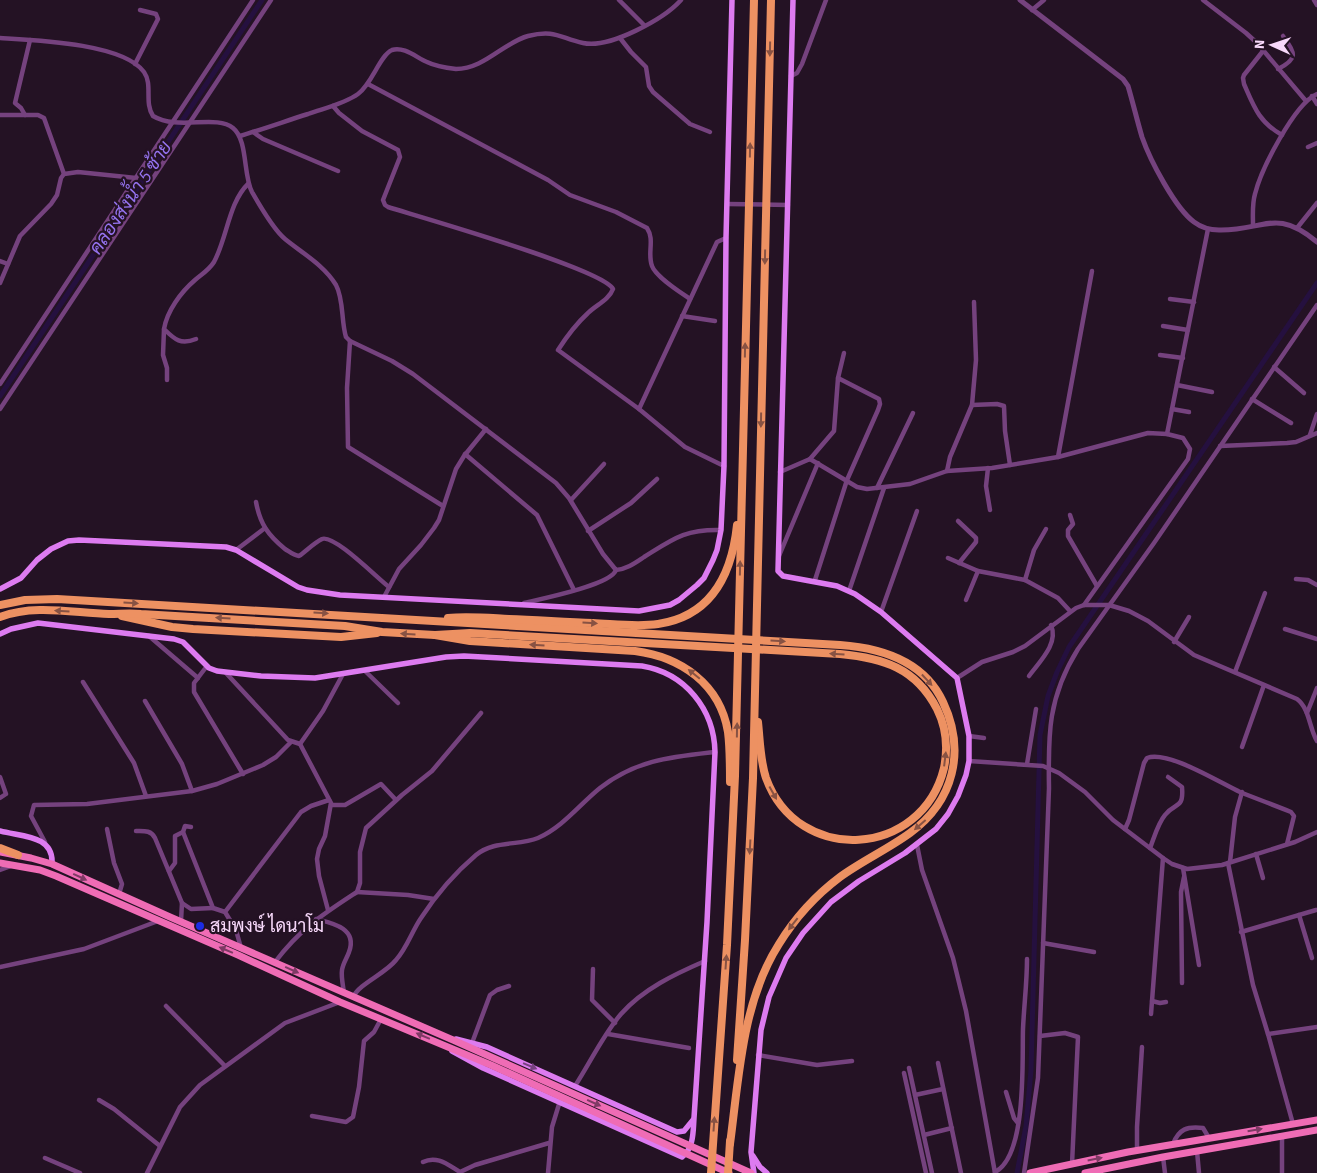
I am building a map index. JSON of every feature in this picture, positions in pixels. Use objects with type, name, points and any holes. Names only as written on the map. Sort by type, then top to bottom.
[{"type":"highway","points":[[711,1173],[732,852],[754,0]]},
{"type":"highway","points":[[728,1173],[748,897],[771,0]]},
{"type":"highway","points":[[436,620],[474,617],[641,625],[668,622],[684,616],[711,596],[726,573],[734,544],[743,469]]},
{"type":"highway","points":[[0,604],[25,600],[57,599],[840,645],[863,647],[887,653],[913,666],[930,683],[942,699],[950,720],[955,746],[955,758],[950,780],[940,801],[926,819],[907,835],[853,868],[829,886],[801,914],[778,944],[765,969],[752,1008],[742,1056],[730,1144]]},
{"type":"highway","points":[[0,617],[13,613],[38,610],[141,614],[345,626],[382,632],[435,635],[470,633],[864,656],[885,662],[906,672],[916,680],[933,701],[944,729],[946,745],[945,761],[937,788],[931,800],[913,820],[880,837],[866,840],[836,839],[817,833],[796,821],[780,804],[770,788],[763,767],[755,676]]},
{"type":"highway","points":[[111,614],[172,627],[192,629],[341,637],[382,632]]},
{"type":"highway","points":[[435,635],[470,642],[645,652],[663,657],[689,669],[703,681],[714,695],[725,721],[729,743],[732,852]]},
{"type":"highway","points":[[0,850],[18,855]]},
{"type":"main road","points":[[0,589],[21,578],[44,554],[68,541],[79,540],[226,547],[236,550],[298,587],[340,595],[639,611],[670,605],[687,593],[704,578],[718,550],[721,530],[724,466],[726,238],[732,0]]},
{"type":"main road","points":[[18,855],[52,864],[753,1173],[751,1152],[758,1055],[763,1019],[770,992],[781,968],[800,937],[816,917],[840,895],[917,845],[936,829],[953,806],[963,786],[969,761],[969,736],[957,678],[882,612],[850,591],[815,580],[780,574],[778,560],[793,0]]},
{"type":"main road","points":[[0,634],[11,628],[38,623],[174,639],[183,642],[207,666],[217,672],[226,673],[316,678],[446,657],[464,656],[632,665],[650,668],[675,678],[688,688],[699,700],[710,723],[715,752],[705,961],[694,1118],[692,1140],[686,1155],[682,1157],[483,1068],[462,1058],[443,1045]]},
{"type":"main road","points":[[0,831],[45,842],[50,849],[52,864]]},
{"type":"main road","points":[[0,863],[40,870],[50,874],[548,1091],[728,1173]]},
{"type":"main road","points":[[393,1024],[396,1014]]},
{"type":"main road","points":[[451,1039],[487,1048],[677,1132],[684,1131],[694,1118]]},
{"type":"main road","points":[[1030,1173],[1173,1144],[1317,1120]]},
{"type":"main road","points":[[1085,1173],[1163,1157],[1317,1130]]},
{"type":"main road","points":[[665,1149],[676,1142],[677,1132]]},
{"type":"main road","points":[[1137,1151],[1152,1160]]},
{"type":"main road","points":[[751,1152],[758,1164],[767,1173]]},
{"type":"street","points":[[0,384],[174,123],[253,0]]},
{"type":"street","points":[[0,409],[270,0]]},
{"type":"street","points":[[619,0],[644,25]]},
{"type":"street","points":[[240,136],[333,106],[358,94],[368,84],[386,54],[395,49],[408,52],[428,63],[458,69],[478,64],[528,36],[554,33],[585,44],[597,44],[620,38],[670,10],[681,0]]},
{"type":"street","points":[[791,76],[797,72],[802,64],[826,0]]},
{"type":"street","points":[[1020,0],[1082,49],[1116,71],[1123,79],[1128,86],[1142,139],[1166,186],[1187,216],[1208,229],[1231,230],[1253,225],[1277,223],[1298,228],[1317,242]]},
{"type":"street","points":[[1032,10],[1044,0]]},
{"type":"street","points":[[1203,0],[1246,33],[1306,101]]},
{"type":"street","points":[[1314,0],[1317,5]]},
{"type":"street","points":[[135,64],[158,19],[156,14],[140,10]]},
{"type":"street","points":[[1278,69],[1292,62],[1293,58],[1289,44],[1283,36]]},
{"type":"street","points":[[0,38],[69,43],[104,51],[126,59],[142,69],[146,76],[147,104],[153,116],[166,122],[174,123],[222,123],[234,129],[240,136],[248,184],[280,234],[305,254],[335,285],[339,294],[343,328],[346,337],[350,341],[392,361],[413,374],[546,475],[570,500],[602,554],[616,570]]},
{"type":"street","points":[[620,38],[646,67],[649,86],[655,94],[690,124],[710,132]]},
{"type":"street","points":[[25,115],[22,108],[15,103],[30,40]]},
{"type":"street","points":[[1263,51],[1244,75],[1244,84],[1262,121],[1282,136]]},
{"type":"street","points":[[368,84],[548,180],[570,196],[616,212],[647,228],[651,239],[650,258],[654,270],[690,299]]},
{"type":"street","points":[[1253,225],[1254,196],[1282,136],[1306,101],[1315,95],[1317,104]]},
{"type":"street","points":[[333,106],[355,126],[398,150],[400,157],[383,200],[384,205],[388,208],[540,255],[596,276],[610,284],[613,289],[610,295],[577,324],[558,350],[638,409],[685,447],[724,466]]},
{"type":"street","points":[[0,115],[38,115],[44,118],[64,174]]},
{"type":"street","points":[[253,132],[260,138],[338,171]]},
{"type":"street","points":[[1308,147],[1317,143]]},
{"type":"street","points":[[0,283],[20,236],[51,204],[57,195],[61,178],[64,174],[78,172],[136,178]]},
{"type":"street","points":[[167,380],[164,355],[164,329],[168,316],[192,282],[215,261],[240,193],[248,184]]},
{"type":"street","points":[[1298,228],[1317,202]]},
{"type":"street","points":[[728,204],[788,205]]},
{"type":"street","points":[[1167,434],[1208,229]]},
{"type":"street","points":[[638,409],[717,242],[726,238]]},
{"type":"street","points":[[0,261],[8,264]]},
{"type":"street","points":[[1058,457],[1092,271]]},
{"type":"street","points":[[1170,298],[1194,302]]},
{"type":"street","points":[[947,471],[950,457],[972,405],[976,360],[974,302]]},
{"type":"street","points":[[1024,1173],[1038,1078],[1043,944],[1046,767],[1050,723],[1058,690],[1074,655],[1106,606],[1220,446],[1317,305]]},
{"type":"street","points":[[682,316],[715,321]]},
{"type":"street","points":[[1163,326],[1188,330]]},
{"type":"street","points":[[164,329],[173,337],[183,342],[196,338]]},
{"type":"street","points":[[350,341],[347,388],[348,447],[443,506]]},
{"type":"street","points":[[780,472],[810,459],[834,431],[838,378],[844,353]]},
{"type":"street","points":[[1160,355],[1183,358]]},
{"type":"street","points":[[1274,367],[1304,393]]},
{"type":"street","points":[[815,580],[847,480],[880,404],[879,399],[838,378]]},
{"type":"street","points":[[1177,385],[1212,392]]},
{"type":"street","points":[[1252,399],[1291,423]]},
{"type":"street","points":[[972,405],[997,404],[1004,406],[1005,431],[1010,464]]},
{"type":"street","points":[[1172,409],[1189,412]]},
{"type":"street","points":[[877,488],[913,412]]},
{"type":"street","points":[[1310,435],[1317,414]]},
{"type":"street","points":[[384,597],[404,562],[434,528],[452,478],[465,454],[486,429]]},
{"type":"street","points":[[810,459],[861,488],[884,488],[910,484],[947,471],[988,468],[1058,457],[1148,433],[1167,434],[1183,438],[1189,445],[1188,458],[1086,605]]},
{"type":"street","points":[[1220,446],[1296,442],[1317,433]]},
{"type":"street","points":[[465,454],[538,516],[574,590]]},
{"type":"street","points":[[778,560],[818,463]]},
{"type":"street","points":[[570,500],[604,464]]},
{"type":"street","points":[[988,468],[986,486],[990,510]]},
{"type":"street","points":[[588,531],[631,503],[657,480]]},
{"type":"street","points":[[850,591],[884,488]]},
{"type":"street","points":[[256,502],[260,518],[273,540],[295,556],[299,556],[322,539],[332,540],[350,552],[389,586]]},
{"type":"street","points":[[882,612],[917,510]]},
{"type":"street","points":[[1070,515],[1073,524],[1068,530],[1068,536],[1098,586]]},
{"type":"street","points":[[958,521],[976,538],[976,542],[958,563]]},
{"type":"street","points":[[236,550],[265,528]]},
{"type":"street","points":[[1025,580],[1034,550],[1046,529]]},
{"type":"street","points":[[518,605],[586,588],[611,577],[616,570],[628,567],[671,540],[691,531],[721,530]]},
{"type":"street","points":[[948,558],[978,571],[1025,580],[1058,598],[1070,611]]},
{"type":"street","points":[[966,600],[978,571]]},
{"type":"street","points":[[1296,579],[1308,580],[1317,585]]},
{"type":"street","points":[[1235,672],[1265,593]]},
{"type":"street","points":[[957,678],[982,662],[1025,646],[1070,611],[1086,605],[1121,608],[1148,621],[1194,655],[1297,699],[1303,704],[1313,735],[1317,741]]},
{"type":"street","points":[[1174,642],[1189,617]]},
{"type":"street","points":[[1029,676],[1047,653],[1053,634],[1051,625]]},
{"type":"street","points":[[1285,629],[1317,640]]},
{"type":"street","points":[[149,636],[198,678]]},
{"type":"street","points":[[207,666],[194,683],[194,692],[243,774]]},
{"type":"street","points":[[365,671],[398,703]]},
{"type":"street","points":[[226,673],[296,743],[330,803],[325,836],[317,859],[319,876],[328,910]]},
{"type":"street","points":[[45,842],[31,816],[34,805],[87,804],[192,791],[243,774],[269,762],[296,743],[323,711],[343,674]]},
{"type":"street","points":[[83,682],[134,763],[146,796]]},
{"type":"street","points":[[1242,747],[1264,685]]},
{"type":"street","points":[[1307,714],[1317,688]]},
{"type":"street","points":[[145,702],[182,764],[192,791]]},
{"type":"street","points":[[1030,765],[1036,709]]},
{"type":"street","points":[[357,892],[360,883],[360,852],[364,832],[368,825],[432,771],[481,713]]},
{"type":"street","points":[[969,736],[984,738]]},
{"type":"street","points":[[353,997],[358,990],[396,961],[434,899],[481,851],[500,845],[536,839],[552,830],[601,788],[620,776],[654,760],[715,752]]},
{"type":"street","points":[[1125,829],[1144,763],[1152,756],[1195,768],[1211,778],[1293,814],[1287,844]]},
{"type":"street","points":[[969,761],[1046,767],[1059,773],[1125,829],[1163,858],[1183,868],[1201,868],[1229,862],[1316,834]]},
{"type":"street","points":[[0,777],[6,792],[5,796],[0,798]]},
{"type":"street","points":[[1150,848],[1165,814],[1180,804],[1182,798],[1182,787],[1168,777]]},
{"type":"street","points":[[225,912],[301,812],[311,806],[330,803],[345,805],[381,784],[396,800]]},
{"type":"street","points":[[1242,792],[1235,817],[1229,862],[1252,985],[1293,1124]]},
{"type":"street","points":[[191,826],[185,826],[183,832],[213,908]]},
{"type":"street","points":[[107,829],[114,863],[121,880],[122,888],[119,894]]},
{"type":"street","points":[[136,831],[152,834],[182,903],[182,922]]},
{"type":"street","points":[[168,871],[175,863],[175,836],[183,832]]},
{"type":"street","points":[[917,845],[922,870],[953,958],[966,1011],[995,1172],[1002,1168],[1011,1152],[1018,1123],[1022,1095],[1027,959]]},
{"type":"street","points":[[1256,854],[1263,878]]},
{"type":"street","points":[[1151,1014],[1163,858]]},
{"type":"street","points":[[0,870],[12,865]]},
{"type":"street","points":[[1183,868],[1199,965]]},
{"type":"street","points":[[1182,983],[1181,892],[1184,877]]},
{"type":"street","points":[[275,962],[296,937],[316,919],[357,892],[434,899]]},
{"type":"street","points":[[182,903],[192,908],[213,908],[225,912],[236,930],[241,948]]},
{"type":"street","points":[[1241,932],[1316,910]]},
{"type":"street","points":[[1298,916],[1312,958]]},
{"type":"street","points":[[316,919],[340,926],[346,930],[350,938],[350,950],[342,969],[344,993]]},
{"type":"street","points":[[0,967],[84,949],[158,922]]},
{"type":"street","points":[[1043,944],[1094,952]]},
{"type":"street","points":[[575,1086],[615,1023],[628,1007],[658,984],[705,961]]},
{"type":"street","points":[[593,969],[592,1000],[615,1023]]},
{"type":"street","points":[[472,1043],[490,995],[497,990],[509,986]]},
{"type":"street","points":[[1152,1001],[1166,1002]]},
{"type":"street","points":[[147,1173],[180,1107],[200,1084],[285,1023],[340,1002]]},
{"type":"street","points":[[166,1006],[225,1066]]},
{"type":"street","points":[[312,1116],[346,1122],[353,1117],[359,1087],[364,1041],[374,1032],[381,1019]]},
{"type":"street","points":[[1268,1034],[1317,1027]]},
{"type":"street","points":[[1040,1036],[1065,1033],[1078,1037],[1072,1164]]},
{"type":"street","points":[[608,1034],[688,1048]]},
{"type":"street","points":[[1137,1151],[1142,1047]]},
{"type":"street","points":[[758,1055],[817,1065],[852,1061]]},
{"type":"street","points":[[938,1063],[961,1173]]},
{"type":"street","points":[[909,1068],[932,1173]]},
{"type":"street","points":[[904,1073],[926,1173]]},
{"type":"street","points":[[915,1094],[944,1089]]},
{"type":"street","points":[[1006,1092],[1014,1118],[1018,1123]]},
{"type":"street","points":[[98,1100],[114,1109],[160,1146]]},
{"type":"street","points":[[548,1173],[549,1143],[560,1101]]},
{"type":"street","points":[[924,1135],[952,1128]]},
{"type":"street","points":[[1173,1144],[1180,1131],[1188,1128],[1203,1128],[1209,1138]]},
{"type":"street","points":[[1282,1136],[1282,1173]]},
{"type":"street","points":[[423,1162],[435,1159],[451,1165],[460,1172],[475,1165],[549,1143]]},
{"type":"street","points":[[1197,1151],[1199,1173]]},
{"type":"street","points":[[1163,1157],[1165,1173]]},
{"type":"street","points":[[46,1158],[80,1173]]},
{"type":"waterway","name":"คลองส่งน้ำ 5 ซ้าย","points":[[0,396],[262,0]]},
{"type":"waterway","points":[[1017,1173],[1026,1126],[1031,1070],[1040,735],[1048,696],[1069,647],[1317,283]]},
{"type":"place","name":"สมพงษ์ ไดนาโม","points":[[200,926]]}]
